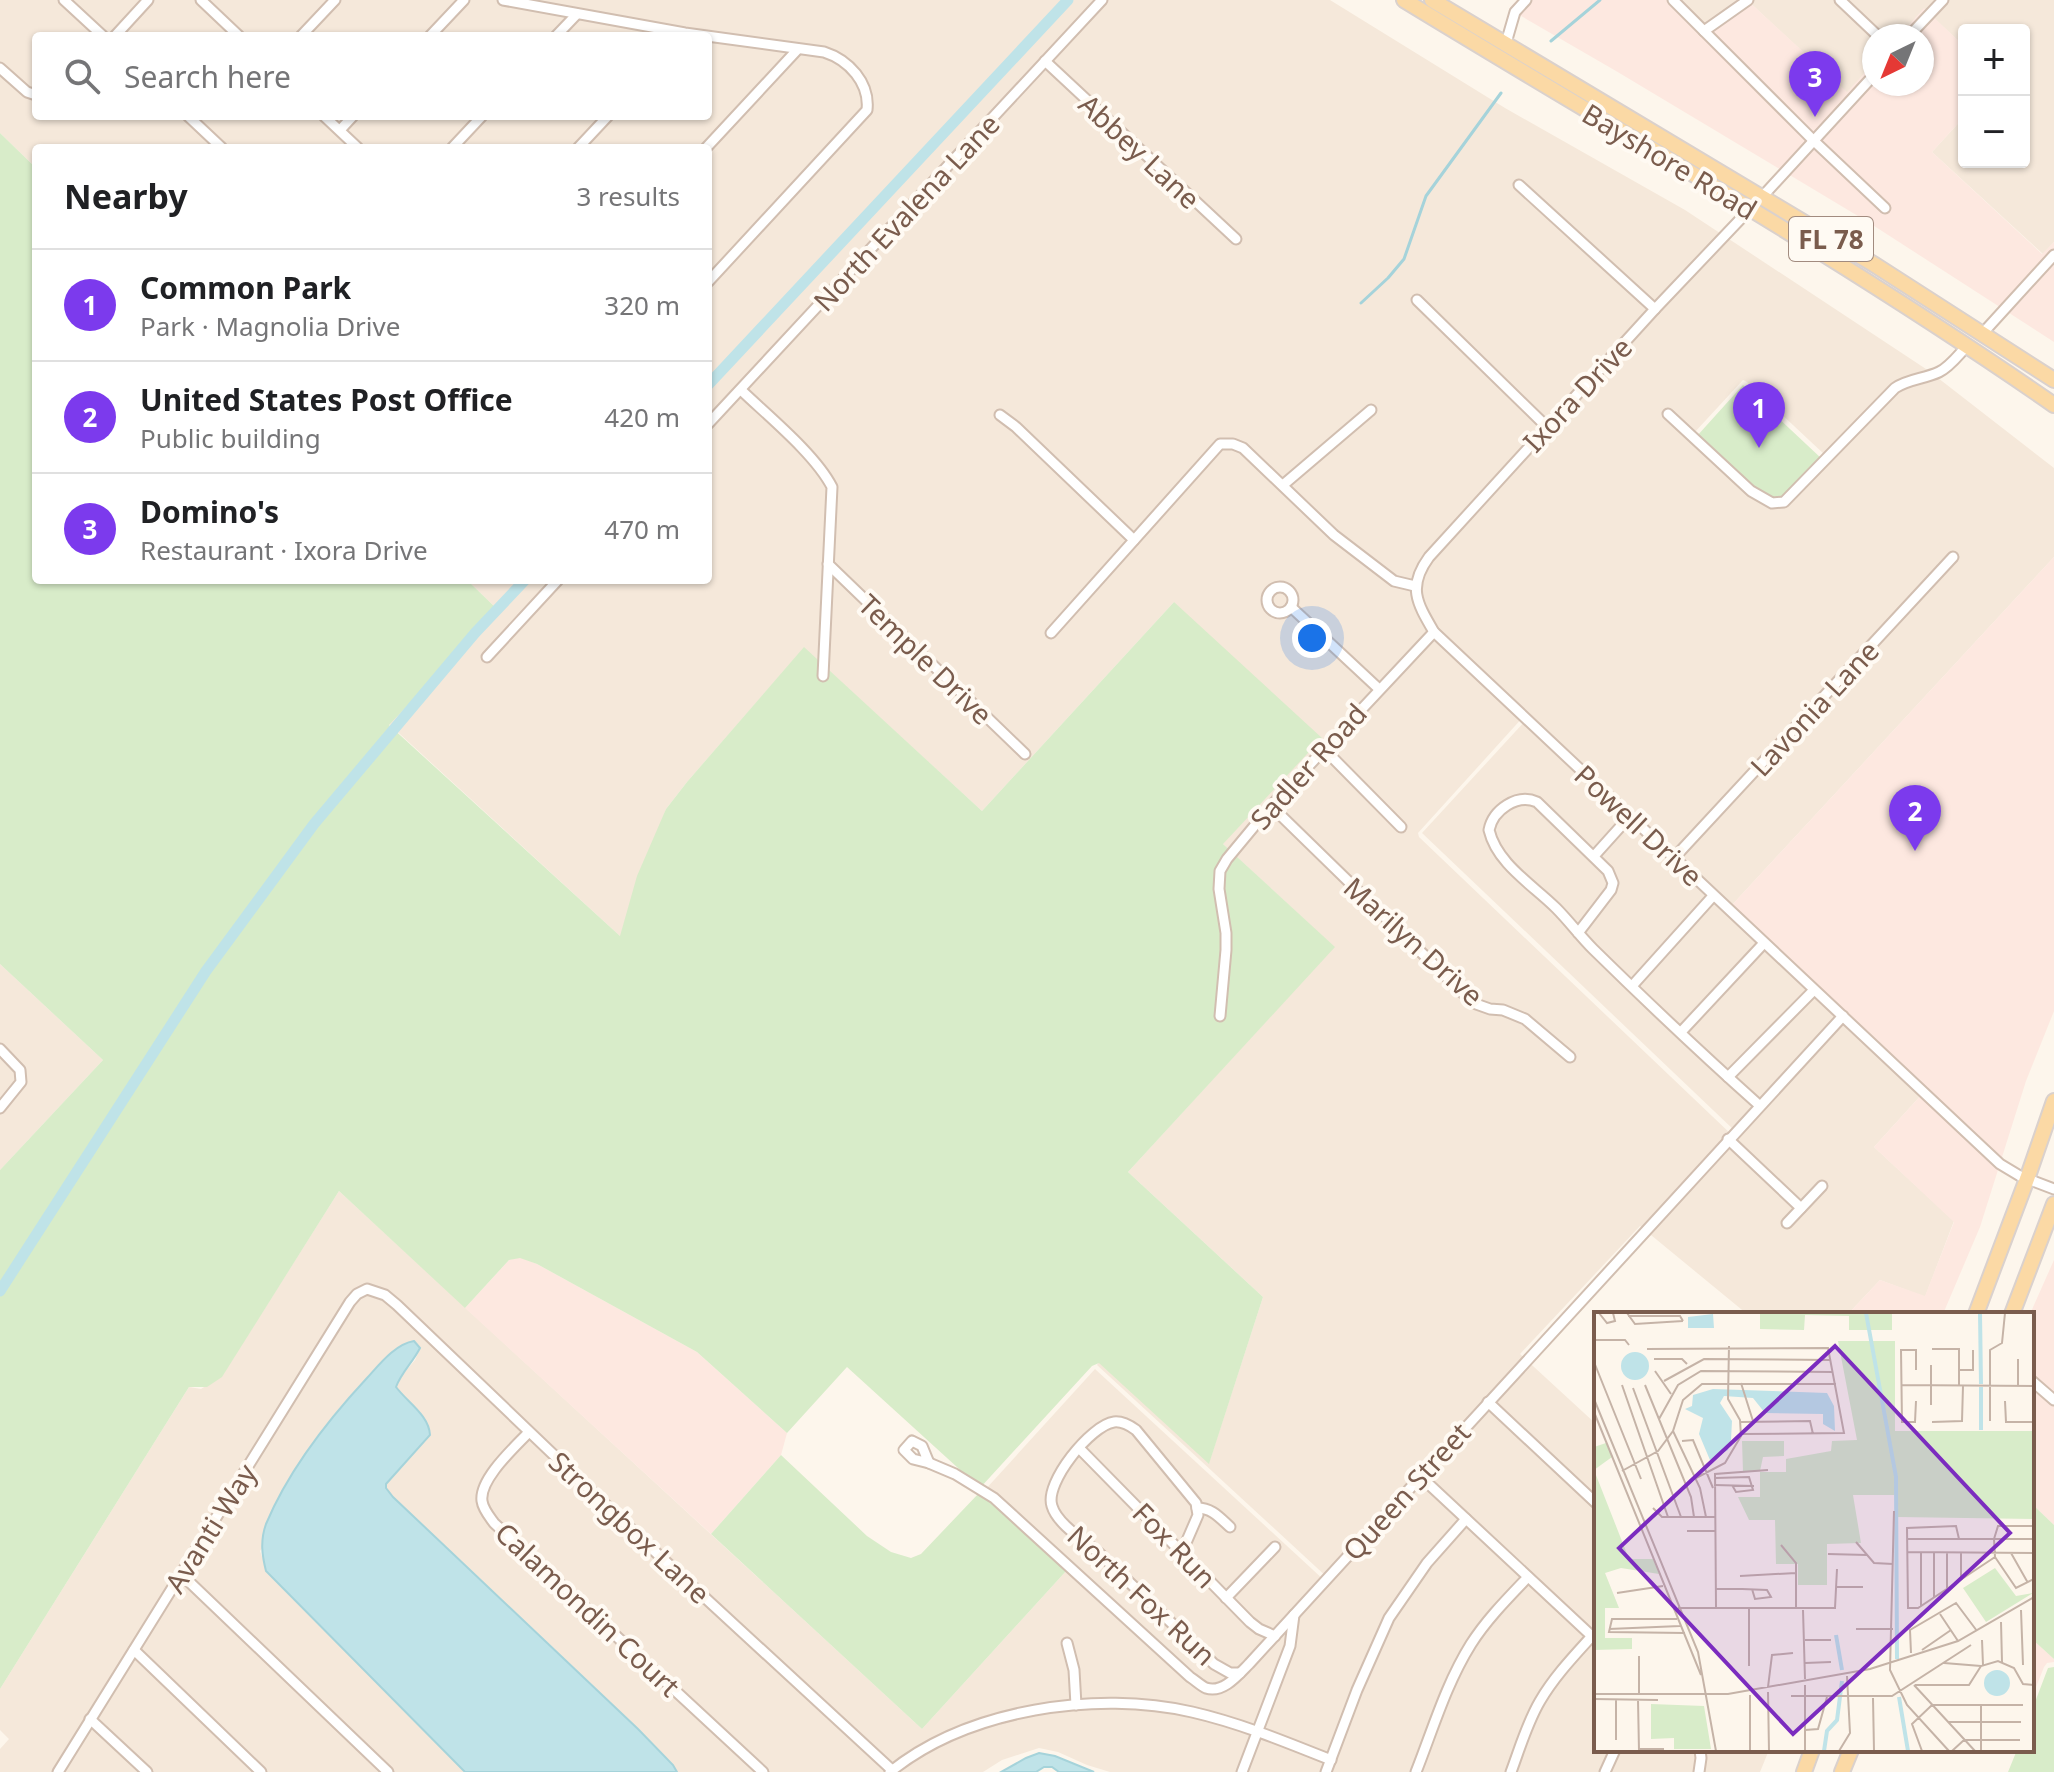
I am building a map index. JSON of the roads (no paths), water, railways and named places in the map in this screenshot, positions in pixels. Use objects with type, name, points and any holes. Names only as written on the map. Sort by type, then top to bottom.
[{"type":"main road","name":"Bayshore Road","points":[[1404,0],[1750,209],[1968,345],[2054,405]]},
{"type":"main road","name":"Bayshore Road","points":[[1432,0],[1897,279],[2054,380]]},
{"type":"main road","points":[[1564,98],[1583,102],[1733,191],[1762,197]]},
{"type":"main road","points":[[1750,209],[1776,215],[1886,279],[1897,279]]},
{"type":"main road","points":[[1977,1312],[2054,1101]]},
{"type":"main road","points":[[2013,1312],[2054,1204]]},
{"type":"main road","points":[[1804,1772],[1811,1752]]},
{"type":"main road","points":[[1842,1772],[1850,1752]]},
{"type":"street","points":[[64,0],[99,32]]},
{"type":"street","points":[[119,32],[148,0]]},
{"type":"street","points":[[201,0],[235,32]]},
{"type":"street","points":[[305,32],[335,0]]},
{"type":"street","points":[[434,32],[464,0]]},
{"type":"street","points":[[503,0],[673,32]]},
{"type":"street","name":"North Evalena Lane","points":[[712,420],[1102,0]]},
{"type":"street","points":[[1506,43],[1515,12],[1526,0]]},
{"type":"street","points":[[1673,0],[1885,208]]},
{"type":"street","points":[[1704,31],[1748,0]]},
{"type":"street","points":[[1840,0],[1865,24]]},
{"type":"street","points":[[1920,24],[1943,0]]},
{"type":"street","points":[[560,32],[577,14]]},
{"type":"street","points":[[712,38],[836,56],[845,62],[866,88],[869,99],[867,110],[712,278]]},
{"type":"street","points":[[710,144],[798,49]]},
{"type":"street","name":"Abbey Lane","points":[[1045,61],[1236,239]]},
{"type":"street","points":[[0,68],[32,94]]},
{"type":"street","points":[[1762,197],[1862,88]]},
{"type":"street","points":[[192,120],[218,144]]},
{"type":"street","points":[[329,120],[354,144]]},
{"type":"street","points":[[340,130],[349,120]]},
{"type":"street","points":[[456,144],[478,120]]},
{"type":"street","points":[[582,144],[604,120]]},
{"type":"street","points":[[1519,185],[1655,309]]},
{"type":"street","name":"Ixora Drive","points":[[1415,586],[1421,568],[1429,557],[1750,209]]},
{"type":"street","points":[[1982,334],[2054,255]]},
{"type":"street","points":[[1417,300],[1547,427]]},
{"type":"street","points":[[1668,414],[1751,491],[1772,503],[1784,502],[1895,388],[1904,382],[1939,372],[1968,345]]},
{"type":"street","points":[[741,390],[827,477],[832,487],[823,676]]},
{"type":"street","points":[[1283,485],[1371,410]]},
{"type":"street","points":[[1000,415],[1035,444],[1134,540]]},
{"type":"street","points":[[1051,633],[1220,444],[1243,448],[1334,535],[1394,581],[1415,586]]},
{"type":"street","name":"Lavonia Lane","points":[[1674,858],[1953,557]]},
{"type":"street","name":"Temple Drive","points":[[828,564],[1025,754]]},
{"type":"street","points":[[487,657],[554,584]]},
{"type":"street","name":"Powell Drive","points":[[1415,586],[1417,601],[1434,632],[1713,896],[2000,1164],[2054,1189]]},
{"type":"street","points":[[1291,607],[1379,689]]},
{"type":"street","name":"Sadler Road","points":[[1220,1016],[1226,950],[1220,871],[1234,848],[1271,806],[1434,632]]},
{"type":"street","points":[[1324,749],[1401,827]]},
{"type":"street","points":[[1578,933],[1606,898],[1613,883],[1608,871],[1537,802],[1526,798],[1513,802],[1490,822],[1490,836],[1504,860],[1556,908],[1578,933],[1632,986],[1759,1105]]},
{"type":"street","name":"Marilyn Drive","points":[[1271,806],[1466,996],[1476,1004],[1525,1019],[1570,1057]]},
{"type":"street","points":[[1594,856],[1630,816]]},
{"type":"street","points":[[1632,986],[1713,896]]},
{"type":"street","points":[[1681,1032],[1764,943]]},
{"type":"street","points":[[1728,1077],[1814,990]]},
{"type":"street","name":"Queen Street","points":[[929,1463],[955,1474],[994,1498],[1190,1677],[1205,1688],[1217,1689],[1240,1673],[1275,1636],[1843,1016]]},
{"type":"street","points":[[0,1049],[20,1070],[21,1082],[0,1108]]},
{"type":"street","points":[[1728,1139],[1801,1208]]},
{"type":"street","points":[[1787,1223],[1822,1186]]},
{"type":"street","name":"Strongbox Lane","points":[[367,1289],[385,1295],[397,1305],[650,1547],[891,1771]]},
{"type":"street","name":"Avanti Way","points":[[58,1772],[350,1302],[367,1289]]},
{"type":"street","points":[[2034,1383],[2054,1400]]},
{"type":"street","points":[[1488,1402],[1594,1501]]},
{"type":"street","points":[[1079,1448],[1102,1427],[1113,1422],[1127,1424],[1136,1430],[1196,1503],[1198,1515],[1182,1552]]},
{"type":"street","name":"Calamondin Court","points":[[529,1432],[483,1489],[482,1502],[487,1514],[763,1772]]},
{"type":"street","name":"North Fox Run","points":[[1079,1448],[1051,1491],[1052,1506],[1057,1516],[1214,1664],[1223,1671],[1240,1673]]},
{"type":"street","name":"Fox Run","points":[[1079,1448],[1226,1598],[1259,1629],[1275,1636]]},
{"type":"street","points":[[1420,1476],[1594,1638],[1562,1670],[1540,1699],[1511,1772]]},
{"type":"street","points":[[1197,1508],[1212,1511],[1230,1527]]},
{"type":"street","points":[[1326,1772],[1389,1618],[1427,1563],[1466,1519]]},
{"type":"street","points":[[1226,1598],[1275,1547]]},
{"type":"street","points":[[181,1574],[388,1772]]},
{"type":"street","points":[[1416,1772],[1458,1667],[1483,1626],[1528,1577]]},
{"type":"street","points":[[1242,1772],[1290,1646],[1294,1615]]},
{"type":"street","points":[[1067,1643],[1074,1670],[1076,1705]]},
{"type":"street","points":[[134,1650],[261,1772]]},
{"type":"street","points":[[891,1771],[943,1740],[998,1718],[1048,1707],[1117,1703],[1190,1711],[1331,1760]]},
{"type":"street","points":[[90,1719],[147,1772]]},
{"type":"street","points":[[1605,1772],[1614,1752]]},
{"type":"street","points":[[1699,1772],[1700,1752]]},
{"type":"water","points":[[414,1341],[420,1348],[396,1387],[422,1415],[430,1435],[386,1484],[386,1488],[638,1729],[677,1772],[465,1772],[266,1571],[262,1548],[266,1524],[310,1446],[382,1361],[400,1346]]},
{"type":"water","points":[[1039,1753],[1094,1772],[1059,1772],[1052,1767],[1044,1767],[1036,1772],[1001,1772]]},
{"type":"waterway","points":[[712,381],[1068,0]]},
{"type":"waterway","points":[[1551,41],[1600,0]]},
{"type":"waterway","points":[[1361,303],[1404,259],[1426,196],[1501,93]]},
{"type":"waterway","points":[[0,1291],[206,971],[314,824],[475,633],[521,584]]},
{"type":"place","name":"Domino's","points":[[1815,117]]},
{"type":"place","name":"Common Park","points":[[1759,448]]},
{"type":"place","name":"United States Post Office","points":[[1915,851]]}]
